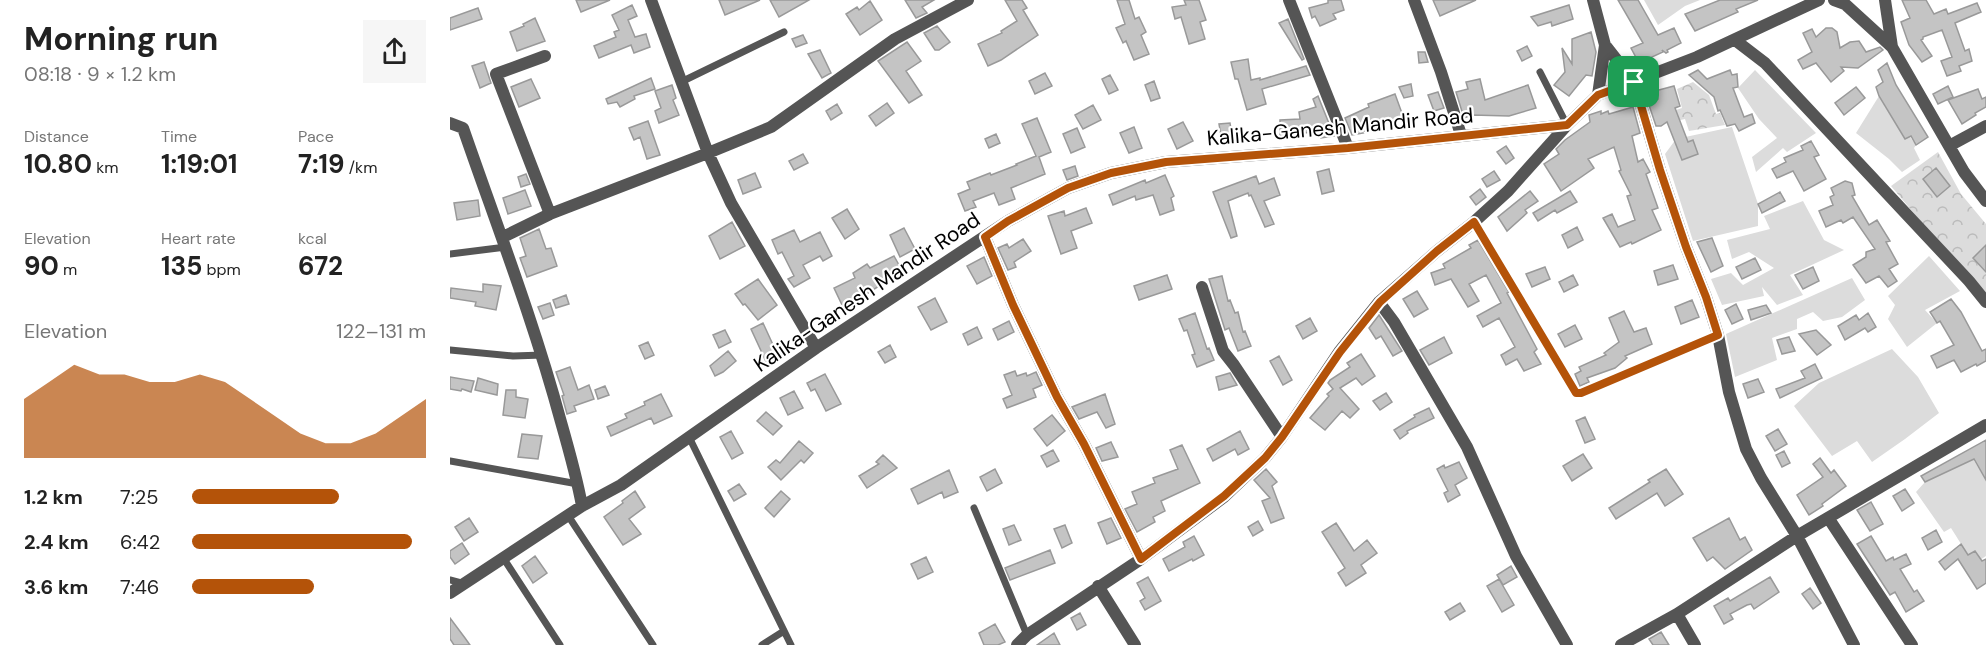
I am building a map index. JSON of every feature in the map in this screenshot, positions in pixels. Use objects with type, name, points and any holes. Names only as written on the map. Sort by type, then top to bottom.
[{"type":"street","points":[[651,0],[708,153],[731,203],[816,348]]},
{"type":"street","points":[[505,242],[550,214],[771,127],[895,39],[968,0]]},
{"type":"street","points":[[1289,0],[1348,148]]},
{"type":"street","points":[[1414,0],[1441,72],[1461,135]]},
{"type":"street","points":[[1593,0],[1605,45],[1598,95]]},
{"type":"street","points":[[1017,645],[1027,634],[1141,559],[1224,496],[1265,458],[1340,352],[1380,302],[1508,191],[1567,125],[1598,95],[1736,40],[1794,6],[1820,0]]},
{"type":"street","points":[[1834,0],[1845,4],[1892,46],[1964,172],[1986,201]]},
{"type":"street","points":[[1885,0],[1892,46]]},
{"type":"street","points":[[1736,40],[1765,63],[1962,272],[1986,302]]},
{"type":"street","points":[[1605,45],[1634,82],[1660,170],[1718,335],[1729,392],[1746,449],[1797,536],[1854,645]]},
{"type":"street","points":[[545,56],[496,74],[550,214]]},
{"type":"street","points":[[450,123],[463,128],[505,242],[543,355],[582,506]]},
{"type":"street","name":"Kalika-Ganesh Mandir Road","points":[[450,594],[582,506],[621,485],[816,348],[1008,221],[1068,188],[1111,173],[1166,162],[1348,148],[1567,125]]},
{"type":"street","points":[[1949,146],[1986,126]]},
{"type":"street","points":[[985,237],[1013,305],[1052,387],[1084,444],[1141,559]]},
{"type":"street","points":[[1202,287],[1223,351],[1282,437]]},
{"type":"street","points":[[1380,302],[1467,447],[1516,556],[1567,645]]},
{"type":"street","points":[[1621,645],[1677,614],[1797,536],[1984,430]]},
{"type":"street","points":[[1829,519],[1912,645]]},
{"type":"street","points":[[1098,586],[1135,645]]},
{"type":"street","points":[[1677,614],[1695,645]]},
{"type":"lane","points":[[681,82],[784,32]]},
{"type":"lane","points":[[1540,72],[1567,125]]},
{"type":"lane","points":[[1474,222],[1576,393],[1581,393],[1718,335]]},
{"type":"lane","points":[[450,254],[505,242]]},
{"type":"lane","points":[[450,350],[513,356],[543,355]]},
{"type":"lane","points":[[689,437],[791,645]]},
{"type":"lane","points":[[450,461],[578,484]]},
{"type":"lane","points":[[974,508],[1027,634]]},
{"type":"lane","points":[[568,517],[653,645]]},
{"type":"lane","points":[[504,559],[560,645]]},
{"type":"lane","points":[[450,580],[465,584]]},
{"type":"lane","points":[[762,645],[784,631]]},
{"type":"green space","points":[[1644,0],[1700,0],[1685,6],[1658,25]]},
{"type":"green space","points":[[1755,70],[1816,133],[1787,152],[1783,148],[1756,172],[1752,157],[1777,138],[1759,119],[1738,88]]},
{"type":"green space","points":[[1693,82],[1709,95],[1716,114],[1720,113],[1725,125],[1689,131],[1685,119],[1671,122],[1667,113],[1682,108],[1677,89]]},
{"type":"green space","points":[[1879,96],[1916,145],[1914,148],[1920,160],[1902,172],[1856,133]]},
{"type":"green space","points":[[1732,127],[1758,204],[1758,226],[1693,241],[1665,154],[1676,139]]},
{"type":"green space","points":[[1938,152],[1961,194],[1986,224],[1986,299],[1891,186]]},
{"type":"green space","points":[[1803,201],[1824,240],[1844,250],[1790,275],[1803,295],[1777,305],[1762,287],[1764,296],[1722,305],[1711,279],[1731,273],[1743,285],[1774,268],[1749,252],[1732,259],[1727,240],[1770,229],[1764,216]]},
{"type":"green space","points":[[1929,256],[1960,291],[1925,310],[1937,323],[1907,347],[1888,319],[1895,305],[1888,296]]},
{"type":"green space","points":[[1852,278],[1865,300],[1842,317],[1823,321],[1813,312],[1797,319],[1797,329],[1772,338],[1777,360],[1735,377],[1726,334]]},
{"type":"green space","points":[[1892,349],[1918,377],[1939,413],[1872,462],[1857,441],[1832,456],[1794,406],[1819,383]]},
{"type":"green space","points":[[1968,451],[1986,480],[1986,556],[1980,560],[1975,551],[1968,555],[1951,528],[1944,532],[1916,492],[1925,482],[1963,464],[1958,455]]},
{"type":"building","points":[[576,0],[610,0],[581,12]]},
{"type":"building","points":[[719,0],[760,0],[725,15]]},
{"type":"building","points":[[770,0],[809,0],[779,17]]},
{"type":"building","points":[[905,0],[934,0],[922,7],[927,13],[916,18]]},
{"type":"building","points":[[1005,0],[1022,0],[1027,8],[1023,10],[1038,35],[988,66],[978,44],[1002,33],[1001,31],[1017,21]]},
{"type":"building","points":[[1117,0],[1129,0],[1135,19],[1139,17],[1146,32],[1141,35],[1149,54],[1134,60],[1126,41],[1123,43],[1116,28],[1125,24]]},
{"type":"building","points":[[1184,0],[1199,0],[1206,20],[1200,22],[1205,39],[1189,44],[1181,17],[1175,19],[1172,7],[1186,5]]},
{"type":"building","points":[[1328,0],[1341,0],[1344,10],[1333,14],[1336,19],[1320,26],[1315,16],[1312,18],[1309,8],[1328,3]]},
{"type":"building","points":[[1433,0],[1476,0],[1440,16]]},
{"type":"building","points":[[1618,0],[1638,0],[1658,35],[1674,28],[1681,43],[1667,50],[1666,53],[1662,50],[1663,52],[1639,63],[1631,48],[1643,43]]},
{"type":"building","points":[[1720,0],[1758,0],[1736,9],[1738,12],[1695,31],[1685,14]]},
{"type":"building","points":[[1902,0],[1926,0],[1934,14],[1946,9],[1948,14],[1977,3],[1981,12],[1955,23],[1965,51],[1969,49],[1972,61],[1959,66],[1961,71],[1947,76],[1941,61],[1952,57],[1942,30],[1923,37],[1921,40],[1932,56],[1922,62],[1909,45],[1901,22],[1910,18]]},
{"type":"building","points":[[870,1],[882,20],[860,35],[846,14],[857,7],[859,10]]},
{"type":"building","points":[[632,5],[637,16],[628,20],[635,37],[646,34],[650,47],[634,53],[631,45],[599,58],[594,46],[616,37],[614,32],[619,30],[612,15]]},
{"type":"building","points":[[1569,5],[1573,19],[1552,26],[1551,22],[1538,26],[1531,17]]},
{"type":"building","points":[[478,8],[482,19],[450,30],[450,18]]},
{"type":"building","points":[[535,18],[545,41],[517,51],[510,32]]},
{"type":"building","points":[[1288,19],[1304,59],[1302,60],[1279,23]]},
{"type":"building","points":[[937,26],[950,42],[939,50],[935,50],[924,33]]},
{"type":"building","points":[[1826,28],[1832,28],[1837,32],[1840,48],[1850,42],[1859,41],[1866,52],[1880,47],[1883,50],[1858,68],[1841,67],[1844,71],[1831,82],[1816,63],[1803,69],[1798,60],[1812,52],[1803,33],[1812,29],[1816,37]]},
{"type":"building","points":[[1591,32],[1596,52],[1592,76],[1586,75],[1569,96],[1554,85],[1565,72],[1562,48],[1572,64],[1572,39]]},
{"type":"building","points":[[803,35],[807,43],[796,47],[792,39]]},
{"type":"building","points":[[907,42],[921,61],[906,71],[922,95],[909,103],[878,61]]},
{"type":"building","points":[[1527,46],[1532,56],[1522,61],[1517,51]]},
{"type":"building","points":[[820,50],[831,73],[822,78],[808,54]]},
{"type":"building","points":[[1418,52],[1425,52],[1428,62],[1419,63]]},
{"type":"building","points":[[1248,59],[1251,80],[1260,78],[1260,80],[1306,66],[1310,75],[1262,89],[1266,104],[1247,110],[1231,62]]},
{"type":"building","points":[[484,62],[491,83],[480,88],[472,66]]},
{"type":"building","points":[[1887,63],[1896,85],[1928,137],[1916,145],[1911,136],[1905,139],[1879,96],[1876,87],[1883,82],[1878,70]]},
{"type":"building","points":[[1698,70],[1707,79],[1730,70],[1732,75],[1737,74],[1738,87],[1733,88],[1744,117],[1752,114],[1755,123],[1739,131],[1735,124],[1727,126],[1720,110],[1718,111],[1714,97],[1689,75]]},
{"type":"building","points":[[1045,73],[1052,86],[1035,94],[1029,81]]},
{"type":"building","points":[[1110,75],[1118,90],[1109,94],[1102,79]]},
{"type":"building","points":[[651,78],[655,89],[634,96],[635,99],[620,107],[617,102],[608,104],[606,99]]},
{"type":"building","points":[[531,79],[540,98],[519,107],[511,87]]},
{"type":"building","points":[[1480,79],[1485,100],[1528,85],[1536,108],[1509,116],[1472,115],[1464,118],[1456,92],[1468,89],[1466,82]]},
{"type":"building","points":[[1154,81],[1160,98],[1151,101],[1145,85]]},
{"type":"building","points":[[1411,84],[1413,96],[1404,98],[1399,87]]},
{"type":"building","points":[[672,85],[676,98],[673,100],[679,115],[659,123],[655,111],[661,108],[655,91]]},
{"type":"building","points":[[1674,86],[1680,106],[1675,108],[1688,142],[1693,140],[1698,154],[1682,160],[1667,122],[1656,126],[1648,102],[1658,99],[1655,91]]},
{"type":"building","points":[[1948,86],[1953,97],[1938,104],[1933,94]]},
{"type":"building","points":[[1856,87],[1865,98],[1844,115],[1835,103]]},
{"type":"building","points":[[1978,89],[1982,99],[1986,97],[1986,107],[1962,124],[1948,100]]},
{"type":"building","points":[[1438,92],[1444,108],[1434,111],[1428,95]]},
{"type":"building","points":[[1395,94],[1403,116],[1363,133],[1352,135],[1345,118],[1369,107],[1368,104]]},
{"type":"building","points":[[1318,96],[1334,136],[1321,138],[1320,130],[1280,138],[1280,120],[1300,119],[1299,112],[1316,107],[1313,99]]},
{"type":"building","points":[[887,103],[894,113],[876,126],[869,116]]},
{"type":"building","points":[[837,104],[842,113],[831,120],[826,111]]},
{"type":"building","points":[[1093,105],[1101,120],[1083,129],[1075,115]]},
{"type":"building","points":[[1633,107],[1640,133],[1632,136],[1638,162],[1643,159],[1650,172],[1646,174],[1658,208],[1652,210],[1661,230],[1632,244],[1631,242],[1620,247],[1603,218],[1612,214],[1618,227],[1635,220],[1627,196],[1631,195],[1619,171],[1621,170],[1614,147],[1588,159],[1594,168],[1561,191],[1544,164],[1559,154],[1556,149],[1565,140],[1590,122],[1589,115],[1601,111],[1601,114],[1608,111],[1609,114]]},
{"type":"building","points":[[1037,118],[1051,152],[1039,157],[1045,174],[1011,188],[1015,199],[999,205],[994,193],[973,201],[976,207],[965,211],[958,194],[970,189],[967,182],[990,173],[991,175],[1036,156],[1022,124]]},
{"type":"building","points":[[648,121],[660,155],[647,159],[640,137],[634,140],[629,128]]},
{"type":"building","points":[[1183,122],[1193,141],[1177,149],[1168,129]]},
{"type":"building","points":[[1230,123],[1232,135],[1221,136],[1219,124]]},
{"type":"building","points":[[1134,127],[1142,148],[1129,153],[1120,133]]},
{"type":"building","points":[[1077,128],[1085,147],[1071,153],[1063,134]]},
{"type":"building","points":[[996,134],[1000,143],[989,148],[985,139]]},
{"type":"building","points":[[1811,141],[1819,155],[1814,157],[1826,179],[1804,191],[1793,171],[1777,178],[1772,169],[1786,162],[1784,158],[1803,150],[1801,146]]},
{"type":"building","points":[[1506,146],[1514,158],[1506,164],[1497,152]]},
{"type":"building","points":[[803,154],[808,163],[794,170],[789,161]]},
{"type":"building","points":[[1075,166],[1078,176],[1067,180],[1063,170]]},
{"type":"building","points":[[1936,168],[1950,186],[1937,197],[1923,179]]},
{"type":"building","points":[[1329,169],[1334,191],[1322,194],[1317,172]]},
{"type":"building","points":[[1494,171],[1500,180],[1487,187],[1482,179]]},
{"type":"building","points":[[755,173],[761,187],[743,194],[738,180]]},
{"type":"building","points":[[526,174],[530,184],[521,187],[518,177]]},
{"type":"building","points":[[1165,175],[1174,196],[1171,198],[1174,210],[1160,215],[1153,195],[1136,200],[1135,196],[1113,205],[1109,195],[1145,180],[1146,183]]},
{"type":"building","points":[[1256,176],[1259,184],[1274,178],[1280,195],[1264,201],[1274,224],[1265,227],[1248,193],[1228,201],[1237,236],[1231,238],[1213,192]]},
{"type":"building","points":[[1845,181],[1852,183],[1855,195],[1852,196],[1869,225],[1877,220],[1890,241],[1886,242],[1898,264],[1889,269],[1897,281],[1888,287],[1879,276],[1866,283],[1853,265],[1866,257],[1866,252],[1875,249],[1853,217],[1843,223],[1841,220],[1826,227],[1819,211],[1833,205],[1830,197],[1834,195],[1831,188]]},
{"type":"building","points":[[1480,189],[1486,197],[1476,205],[1470,197]]},
{"type":"building","points":[[525,190],[531,206],[508,214],[503,198]]},
{"type":"building","points":[[1530,191],[1538,201],[1525,210],[1527,213],[1507,231],[1498,217]]},
{"type":"building","points":[[1570,191],[1577,202],[1557,213],[1555,210],[1538,221],[1533,213]]},
{"type":"building","points":[[1780,192],[1785,201],[1762,213],[1758,204]]},
{"type":"building","points":[[478,200],[480,216],[457,220],[454,203]]},
{"type":"building","points":[[1086,208],[1092,223],[1071,231],[1077,248],[1061,254],[1048,216],[1064,211],[1065,216]]},
{"type":"building","points":[[847,209],[859,229],[845,239],[832,218]]},
{"type":"building","points":[[732,222],[745,246],[720,259],[709,236]]},
{"type":"building","points":[[1577,227],[1583,240],[1568,248],[1562,235]]},
{"type":"building","points":[[904,228],[915,249],[900,257],[890,235]]},
{"type":"building","points":[[539,229],[546,249],[551,248],[557,266],[527,277],[520,258],[526,256],[520,238]]},
{"type":"building","points":[[794,230],[800,242],[820,232],[832,256],[823,261],[820,256],[803,265],[810,278],[794,287],[788,279],[794,276],[782,252],[778,254],[772,240]]},
{"type":"building","points":[[1712,238],[1723,266],[1711,272],[1697,242]]},
{"type":"building","points":[[1023,239],[1031,251],[1014,262],[1016,267],[1008,270],[998,248],[1007,244],[1009,248]]},
{"type":"building","points":[[1478,240],[1509,292],[1507,293],[1537,349],[1534,352],[1541,364],[1524,371],[1517,359],[1506,365],[1501,355],[1515,347],[1499,318],[1483,327],[1477,316],[1501,303],[1486,275],[1469,284],[1479,301],[1468,307],[1451,279],[1435,285],[1431,273],[1445,268],[1443,264],[1471,248],[1469,245]]},
{"type":"building","points":[[1986,245],[1986,272],[1973,258]]},
{"type":"building","points":[[894,256],[904,274],[891,281],[890,279],[843,307],[834,288],[855,278],[853,273],[867,264],[870,268]]},
{"type":"building","points":[[984,257],[992,276],[977,284],[967,266]]},
{"type":"building","points":[[1755,258],[1761,270],[1742,279],[1736,267]]},
{"type":"building","points":[[1673,265],[1678,279],[1658,285],[1654,271]]},
{"type":"building","points":[[1545,267],[1550,279],[1532,287],[1526,274]]},
{"type":"building","points":[[1813,267],[1819,281],[1803,289],[1795,275]]},
{"type":"building","points":[[1167,275],[1172,289],[1139,300],[1134,286]]},
{"type":"building","points":[[1573,275],[1578,285],[1564,292],[1559,282]]},
{"type":"building","points":[[1222,276],[1228,301],[1230,300],[1235,313],[1238,312],[1243,332],[1245,331],[1251,346],[1238,351],[1229,328],[1225,330],[1209,279]]},
{"type":"building","points":[[758,279],[777,305],[758,320],[735,294]]},
{"type":"building","points":[[483,284],[501,286],[496,310],[475,306],[476,302],[450,298],[451,288],[483,292]]},
{"type":"building","points":[[1417,291],[1428,309],[1414,317],[1403,299]]},
{"type":"building","points":[[566,295],[569,304],[556,308],[553,300]]},
{"type":"building","points":[[935,298],[947,322],[931,330],[918,307]]},
{"type":"building","points":[[1951,299],[1961,312],[1982,351],[1986,349],[1986,361],[1961,372],[1954,360],[1937,368],[1931,356],[1954,345],[1940,321],[1937,323],[1930,312]]},
{"type":"building","points":[[1692,300],[1699,317],[1681,324],[1675,307]]},
{"type":"building","points":[[550,303],[554,315],[543,319],[538,307]]},
{"type":"building","points":[[1736,304],[1743,319],[1732,324],[1725,310]]},
{"type":"building","points":[[1766,305],[1771,313],[1751,320],[1748,310]]},
{"type":"building","points":[[1624,311],[1634,332],[1646,328],[1652,344],[1625,356],[1627,358],[1615,368],[1587,378],[1589,382],[1580,386],[1575,374],[1581,371],[1579,367],[1606,355],[1604,353],[1619,342],[1609,318]]},
{"type":"building","points":[[1195,313],[1207,349],[1209,348],[1214,360],[1197,367],[1187,330],[1184,331],[1179,319]]},
{"type":"building","points":[[1868,313],[1876,327],[1868,332],[1865,328],[1845,340],[1838,326],[1856,315],[1859,320]]},
{"type":"building","points":[[1379,315],[1402,351],[1393,356],[1381,336],[1376,339],[1369,328]]},
{"type":"building","points":[[1310,318],[1317,331],[1303,339],[1296,326]]},
{"type":"building","points":[[1009,321],[1014,332],[998,340],[993,329]]},
{"type":"building","points":[[763,323],[780,360],[768,366],[751,329]]},
{"type":"building","points":[[1575,325],[1582,339],[1565,347],[1558,334]]},
{"type":"building","points":[[977,327],[982,338],[968,345],[963,334]]},
{"type":"building","points":[[725,330],[731,342],[719,348],[713,335]]},
{"type":"building","points":[[1816,330],[1831,345],[1817,355],[1799,334]]},
{"type":"building","points":[[1444,337],[1452,353],[1429,365],[1420,350]]},
{"type":"building","points":[[1789,337],[1795,351],[1782,354],[1777,340]]},
{"type":"building","points":[[648,342],[654,355],[645,359],[639,346]]},
{"type":"building","points":[[890,345],[896,357],[885,363],[878,352]]},
{"type":"building","points":[[728,351],[736,361],[715,376],[710,366]]},
{"type":"building","points":[[1361,354],[1375,376],[1362,385],[1356,378],[1340,388],[1359,409],[1350,418],[1342,411],[1325,430],[1310,418],[1333,389],[1328,383],[1330,380],[1350,367],[1347,363]]},
{"type":"building","points":[[1279,356],[1292,380],[1283,385],[1270,361]]},
{"type":"building","points":[[1815,364],[1822,378],[1780,398],[1776,389],[1805,378],[1801,371]]},
{"type":"building","points":[[570,367],[578,390],[589,385],[594,399],[574,406],[576,411],[567,414],[562,396],[564,395],[556,372]]},
{"type":"building","points":[[1015,371],[1017,376],[1026,373],[1027,376],[1036,372],[1042,385],[1033,389],[1036,397],[1007,408],[1003,399],[1012,395],[1004,375]]},
{"type":"building","points":[[1230,373],[1237,385],[1219,390],[1216,377]]},
{"type":"building","points":[[825,374],[841,404],[826,411],[815,389],[811,391],[807,383]]},
{"type":"building","points":[[450,377],[474,381],[471,392],[450,389]]},
{"type":"building","points":[[478,378],[498,384],[497,395],[475,390]]},
{"type":"building","points":[[1758,379],[1764,392],[1748,398],[1743,384]]},
{"type":"building","points":[[605,386],[609,395],[598,399],[595,390]]},
{"type":"building","points":[[506,390],[516,390],[516,397],[528,399],[525,418],[503,415]]},
{"type":"building","points":[[794,391],[803,408],[788,415],[780,398]]},
{"type":"building","points":[[1386,393],[1392,402],[1380,410],[1373,401]]},
{"type":"building","points":[[661,394],[672,416],[654,424],[651,418],[611,436],[607,427],[627,418],[625,414],[645,405],[644,402]]},
{"type":"building","points":[[1105,394],[1115,424],[1106,428],[1097,412],[1079,419],[1072,407]]},
{"type":"building","points":[[1429,408],[1434,418],[1407,431],[1408,433],[1400,439],[1394,430],[1415,417],[1414,415]]},
{"type":"building","points":[[766,412],[782,426],[773,435],[757,421]]},
{"type":"building","points":[[1052,415],[1065,431],[1047,446],[1034,429]]},
{"type":"building","points":[[1585,417],[1595,439],[1585,443],[1576,421]]},
{"type":"building","points":[[1778,429],[1787,444],[1775,451],[1766,436]]},
{"type":"building","points":[[731,431],[743,453],[732,459],[720,437]]},
{"type":"building","points":[[1240,431],[1249,449],[1238,455],[1235,449],[1213,461],[1207,449]]},
{"type":"building","points":[[522,434],[542,436],[538,459],[518,457]]},
{"type":"building","points":[[1986,440],[1986,480],[1974,459],[1925,482],[1921,476]]},
{"type":"building","points":[[799,441],[813,453],[804,463],[801,460],[781,480],[768,467],[776,460],[780,463]]},
{"type":"building","points":[[1111,442],[1118,457],[1102,461],[1096,448]]},
{"type":"building","points":[[1182,445],[1200,483],[1161,501],[1165,511],[1153,517],[1155,522],[1137,532],[1125,509],[1137,504],[1132,492],[1155,483],[1153,478],[1178,469],[1170,450]]},
{"type":"building","points":[[1053,450],[1059,461],[1047,467],[1041,456]]},
{"type":"building","points":[[1784,451],[1790,463],[1782,467],[1776,455]]},
{"type":"building","points":[[1583,454],[1592,468],[1572,481],[1563,466]]},
{"type":"building","points":[[883,455],[897,468],[867,488],[859,476],[879,464],[876,462]]},
{"type":"building","points":[[1820,458],[1831,473],[1834,470],[1846,486],[1809,515],[1797,495],[1823,477],[1813,464]]},
{"type":"building","points":[[1459,462],[1467,478],[1455,485],[1460,495],[1448,502],[1444,493],[1448,491],[1437,469]]},
{"type":"building","points":[[995,469],[1002,483],[987,491],[980,477]]},
{"type":"building","points":[[1266,469],[1277,482],[1272,486],[1284,518],[1271,523],[1262,501],[1270,498],[1254,480]]},
{"type":"building","points":[[1666,469],[1683,494],[1665,506],[1657,493],[1616,519],[1609,508]]},
{"type":"building","points":[[949,470],[958,492],[944,498],[942,492],[918,504],[911,489]]},
{"type":"building","points":[[739,484],[746,494],[734,501],[728,491]]},
{"type":"building","points":[[1905,489],[1914,503],[1902,511],[1893,496]]},
{"type":"building","points":[[635,491],[645,507],[629,519],[641,534],[623,545],[604,517]]},
{"type":"building","points":[[781,491],[790,499],[774,517],[765,508]]},
{"type":"building","points":[[1871,502],[1883,524],[1870,531],[1857,510]]},
{"type":"building","points":[[469,518],[478,532],[464,541],[455,527]]},
{"type":"building","points":[[1111,518],[1121,538],[1107,544],[1098,523]]},
{"type":"building","points":[[1729,518],[1740,540],[1745,537],[1752,550],[1725,569],[1713,557],[1707,561],[1693,538]]},
{"type":"building","points":[[1258,521],[1263,530],[1253,536],[1248,527]]},
{"type":"building","points":[[1336,523],[1354,551],[1367,540],[1377,553],[1361,565],[1366,573],[1346,586],[1338,573],[1345,568],[1322,532]]},
{"type":"building","points":[[1014,525],[1021,540],[1009,545],[1003,529]]},
{"type":"building","points":[[1065,525],[1072,543],[1062,548],[1054,529]]},
{"type":"building","points":[[1936,530],[1942,542],[1928,550],[1922,538]]},
{"type":"building","points":[[1194,536],[1204,555],[1169,571],[1163,559],[1185,547],[1183,542]]},
{"type":"building","points":[[1871,536],[1886,561],[1906,554],[1911,564],[1900,569],[1914,592],[1917,590],[1924,601],[1906,612],[1895,592],[1890,595],[1857,544]]},
{"type":"building","points":[[462,543],[469,554],[455,564],[450,557],[450,551]]},
{"type":"building","points":[[1961,544],[1968,555],[1975,551],[1982,561],[1986,559],[1986,583],[1977,589],[1958,559],[1945,570],[1939,562]]},
{"type":"building","points":[[1050,550],[1055,563],[1010,580],[1005,568]]},
{"type":"building","points":[[535,556],[547,573],[533,583],[522,566]]},
{"type":"building","points":[[926,557],[933,572],[918,579],[911,564]]},
{"type":"building","points":[[1511,566],[1517,577],[1503,585],[1497,575]]},
{"type":"building","points":[[1148,577],[1161,601],[1145,610],[1140,601],[1145,598],[1137,583]]},
{"type":"building","points":[[1770,577],[1779,592],[1754,609],[1751,604],[1730,614],[1733,619],[1724,624],[1714,606],[1728,598],[1730,601]]},
{"type":"building","points":[[1499,579],[1514,605],[1502,612],[1487,586]]},
{"type":"building","points":[[1810,588],[1821,603],[1813,609],[1802,594]]},
{"type":"building","points":[[1460,603],[1465,611],[1450,620],[1445,612]]},
{"type":"building","points":[[1080,613],[1086,625],[1077,630],[1071,618]]},
{"type":"building","points":[[450,618],[470,645],[454,645],[450,639]]},
{"type":"building","points":[[995,624],[1005,642],[998,645],[984,645],[979,633]]},
{"type":"building","points":[[1661,632],[1669,645],[1653,645],[1649,639]]},
{"type":"building","points":[[1054,633],[1060,645],[1037,645]]},
{"type":"route","points":[[1634,82],[1660,170],[1686,247],[1698,272],[1718,335],[1581,393],[1576,393],[1474,222],[1437,251],[1380,302],[1340,352],[1265,458],[1224,496],[1141,559],[1084,444],[1057,397],[1013,305],[985,237],[1008,221],[1068,188],[1111,173],[1166,162],[1348,148],[1567,125],[1598,95],[1634,82]]}]
